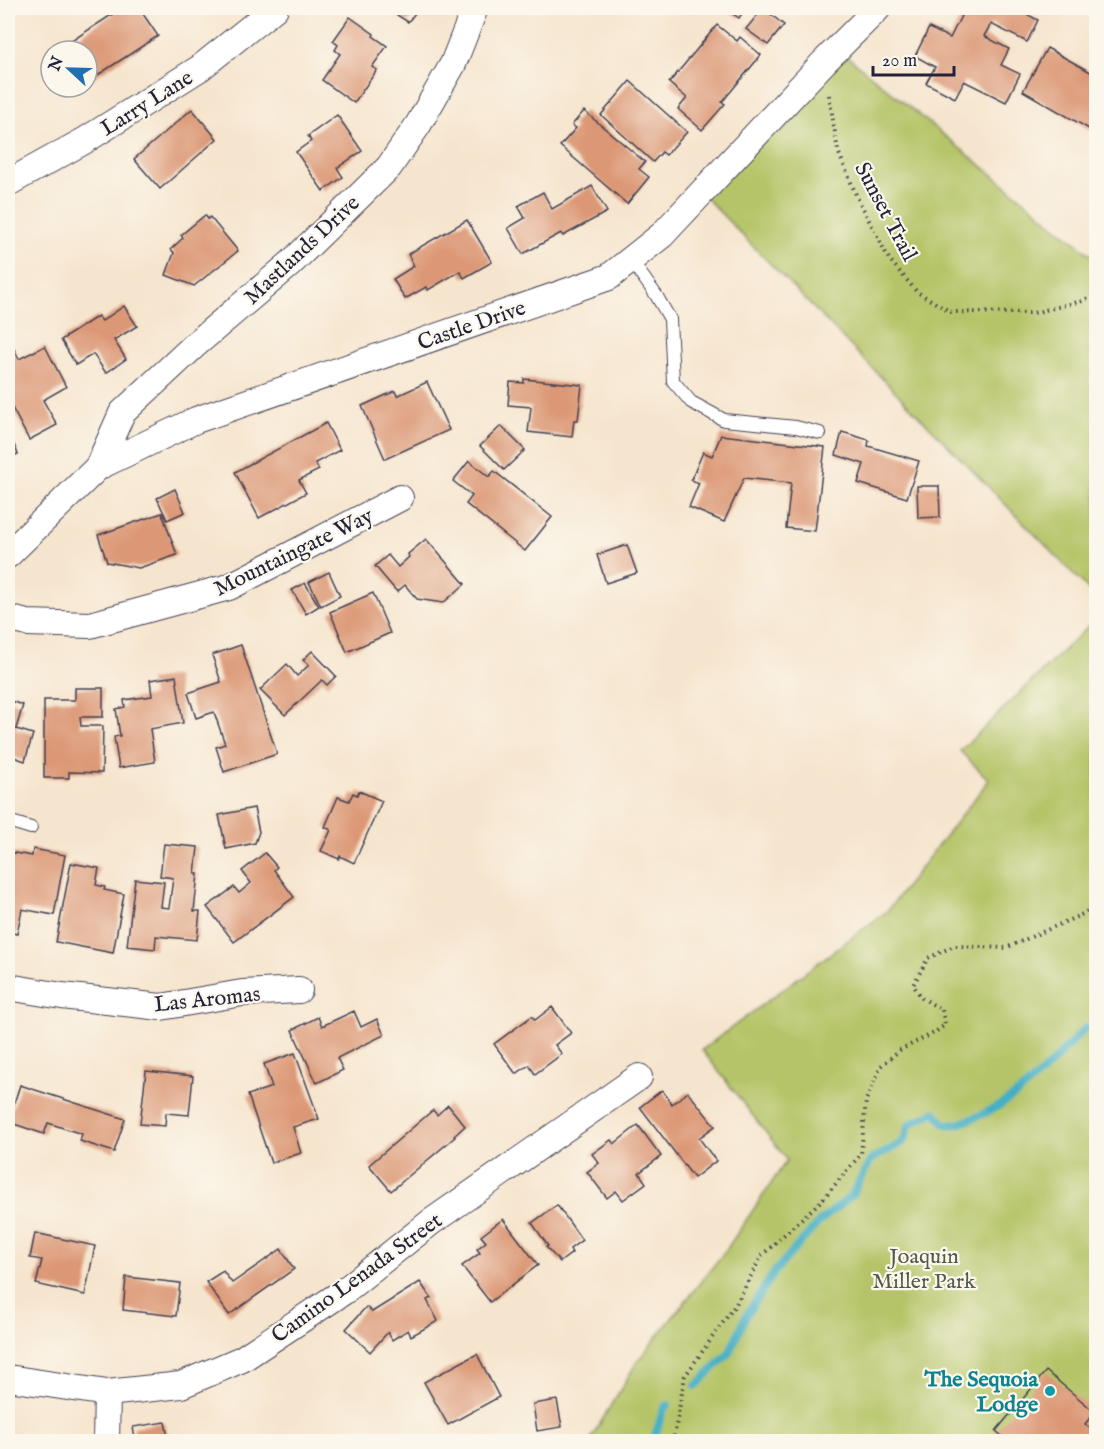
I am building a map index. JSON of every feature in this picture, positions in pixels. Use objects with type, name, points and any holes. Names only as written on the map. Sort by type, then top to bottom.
[{"type":"street","name":"Larry Lane","points":[[8,183],[84,141],[200,68],[276,8]]},
{"type":"street","name":"Mastlands Drive","points":[[98,467],[123,413],[196,344],[290,264],[389,167],[418,125],[453,64],[475,8]]},
{"type":"street","name":"Castle Drive","points":[[8,555],[98,467],[196,420],[609,277],[662,235],[824,62],[878,8]]},
{"type":"street","name":"Mountaingate Way","points":[[8,618],[27,623],[90,625],[229,587],[400,498]]},
{"type":"street","name":"Las Aromas","points":[[8,987],[62,996],[161,1007],[242,993],[300,990]]},
{"type":"street","name":"Camino Lenada Street","points":[[8,1378],[107,1393],[181,1385],[242,1359],[343,1292],[431,1222],[639,1077]]},
{"type":"street","points":[[106,1442],[107,1393]]},
{"type":"lane","points":[[631,260],[670,319],[673,381],[691,402],[724,420],[796,427],[820,433]]},
{"type":"lane","points":[[8,821],[31,828]]},
{"type":"path","name":"Sunset Trail","points":[[824,62],[838,151],[857,197],[889,259],[917,292],[951,312],[1033,313],[1082,301],[1096,294]]},
{"type":"path","points":[[673,1442],[685,1376],[736,1304],[762,1255],[822,1200],[861,1154],[866,1100],[881,1066],[900,1050],[945,1025],[942,1010],[922,998],[913,985],[928,958],[954,946],[1006,948],[1083,914],[1096,905]]},
{"type":"green space","points":[[837,48],[1096,259],[1096,597],[701,193]]},
{"type":"green space","name":"Joaquin Miller Park","points":[[1096,619],[1096,1441],[589,1442],[637,1362],[726,1250],[787,1160],[702,1050],[887,911],[989,780],[960,751]]},
{"type":"building","points":[[122,8],[139,8],[158,36],[99,74],[99,39],[74,39]]},
{"type":"building","points":[[386,8],[419,8],[408,22]]},
{"type":"building","points":[[724,8],[746,8],[739,18]]},
{"type":"building","points":[[763,8],[784,25],[768,45],[746,29]]},
{"type":"building","points":[[965,8],[1015,8],[1038,20],[1027,42],[991,24],[984,36],[1009,49],[1001,65],[1020,74],[1006,102],[964,81],[955,98],[926,83],[935,67],[915,56],[929,28],[950,38]]},
{"type":"building","points":[[350,17],[387,46],[372,67],[377,70],[354,103],[322,80],[340,54],[335,50],[338,45],[333,41]]},
{"type":"building","points":[[717,25],[737,41],[740,37],[761,55],[722,102],[725,104],[702,130],[678,109],[687,98],[669,83]]},
{"type":"building","points":[[1047,48],[1096,75],[1096,133],[1023,91]]},
{"type":"building","points":[[630,81],[687,132],[666,155],[662,152],[653,162],[601,115]]},
{"type":"building","points":[[192,109],[217,139],[160,189],[134,159]]},
{"type":"building","points":[[584,111],[645,162],[639,169],[649,177],[627,204],[560,146],[576,128],[572,125]]},
{"type":"building","points":[[337,115],[362,151],[337,168],[343,177],[323,191],[296,152],[311,141],[308,136]]},
{"type":"building","points":[[592,186],[607,212],[523,254],[508,228],[525,218],[518,206],[543,192],[552,209]]},
{"type":"building","points":[[205,215],[208,219],[210,217],[238,251],[194,286],[166,275],[174,253],[171,249],[183,238],[181,235]]},
{"type":"building","points":[[467,220],[492,262],[464,278],[460,271],[428,290],[426,287],[405,299],[393,279],[414,266],[408,254]]},
{"type":"building","points":[[124,306],[137,326],[114,340],[126,359],[106,373],[93,354],[76,365],[61,340],[98,316],[102,321]]},
{"type":"building","points":[[45,346],[66,387],[43,400],[57,425],[29,440],[8,400],[8,352],[14,349],[19,359]]},
{"type":"building","points":[[524,379],[582,385],[578,420],[574,420],[572,437],[528,432],[531,407],[508,405],[510,382],[524,383]]},
{"type":"building","points":[[427,382],[449,430],[385,459],[362,406],[395,391],[397,396]]},
{"type":"building","points":[[326,423],[340,450],[315,463],[319,470],[299,480],[306,493],[259,518],[235,472]]},
{"type":"building","points":[[501,426],[525,450],[504,470],[480,446]]},
{"type":"building","points":[[8,431],[18,454],[8,458]]},
{"type":"building","points":[[842,432],[869,440],[868,446],[919,461],[907,498],[858,483],[864,464],[836,455]]},
{"type":"building","points":[[721,435],[825,447],[815,531],[786,528],[791,483],[744,478],[724,522],[689,507],[699,483],[691,480],[703,452],[712,456]]},
{"type":"building","points":[[469,461],[489,477],[494,471],[552,517],[525,551],[466,504],[472,496],[453,481]]},
{"type":"building","points":[[917,486],[939,486],[940,517],[918,518]]},
{"type":"building","points":[[175,489],[185,512],[167,520],[157,498]]},
{"type":"building","points":[[162,513],[177,555],[139,568],[107,562],[98,535]]},
{"type":"building","points":[[426,539],[465,584],[443,603],[417,599],[405,585],[397,592],[375,566],[388,555],[398,567],[409,557],[408,554]]},
{"type":"building","points":[[627,545],[637,573],[606,583],[597,555]]},
{"type":"building","points":[[329,572],[340,596],[321,606],[309,582]]},
{"type":"building","points":[[305,583],[319,606],[306,614],[292,590]]},
{"type":"building","points":[[373,593],[390,633],[347,652],[330,612]]},
{"type":"building","points":[[241,645],[277,754],[224,772],[216,747],[225,744],[214,712],[196,718],[188,693],[221,682],[212,655]]},
{"type":"building","points":[[312,651],[336,676],[327,685],[322,680],[285,715],[260,690],[287,664],[297,676],[309,665],[303,660]]},
{"type":"building","points":[[176,676],[183,723],[150,729],[155,762],[119,768],[114,737],[120,736],[116,709],[125,707],[124,700],[152,696],[150,680]]},
{"type":"building","points":[[75,688],[103,688],[103,717],[80,717],[81,726],[103,726],[102,773],[69,772],[69,778],[44,778],[44,700],[75,700]]},
{"type":"building","points":[[8,700],[23,705],[16,729],[33,734],[25,761],[8,755]]},
{"type":"building","points":[[359,791],[382,801],[354,863],[321,851],[331,830],[325,827],[338,797],[349,801],[353,793],[357,795]]},
{"type":"building","points":[[254,808],[259,832],[255,843],[226,849],[219,815]]},
{"type":"building","points":[[164,844],[198,847],[194,911],[200,911],[197,940],[156,936],[155,949],[127,946],[135,879],[164,882],[161,907],[169,908],[173,878],[160,876]]},
{"type":"building","points":[[33,849],[65,855],[54,915],[22,909],[17,934],[8,932],[8,852],[32,856]]},
{"type":"building","points":[[265,853],[277,867],[274,870],[294,897],[234,942],[207,907],[234,887],[239,893],[251,883],[242,871]]},
{"type":"building","points":[[71,863],[99,868],[96,885],[105,887],[104,890],[124,894],[113,953],[56,942]]},
{"type":"building","points":[[552,1007],[571,1033],[555,1045],[562,1054],[535,1074],[529,1065],[516,1074],[494,1044],[532,1016],[535,1020]]},
{"type":"building","points":[[354,1011],[361,1027],[377,1019],[384,1035],[337,1058],[343,1070],[317,1083],[292,1030],[318,1017],[322,1026]]},
{"type":"building","points":[[295,1053],[319,1119],[293,1127],[301,1153],[271,1163],[248,1095],[272,1087],[264,1064]]},
{"type":"building","points":[[146,1071],[193,1076],[189,1115],[166,1113],[165,1126],[140,1124]]},
{"type":"building","points":[[20,1085],[125,1119],[114,1152],[80,1141],[82,1134],[48,1123],[44,1134],[8,1122]]},
{"type":"building","points":[[662,1090],[672,1104],[688,1092],[715,1126],[699,1138],[716,1161],[694,1178],[640,1107]]},
{"type":"building","points":[[448,1105],[465,1126],[391,1191],[369,1165],[433,1110],[437,1115]]},
{"type":"building","points":[[638,1125],[661,1156],[639,1173],[646,1183],[623,1200],[616,1191],[607,1198],[587,1172],[599,1163],[592,1154],[611,1140],[614,1144]]},
{"type":"building","points":[[557,1205],[582,1240],[570,1249],[572,1253],[560,1262],[546,1247],[548,1246],[532,1223]]},
{"type":"building","points":[[503,1219],[538,1265],[490,1302],[462,1266],[480,1253],[477,1249],[486,1242],[481,1236]]},
{"type":"building","points":[[35,1233],[95,1246],[85,1295],[36,1284],[42,1260],[30,1258]]},
{"type":"building","points":[[281,1249],[294,1269],[229,1315],[206,1282],[223,1271],[232,1283]]},
{"type":"building","points":[[126,1277],[180,1283],[176,1316],[123,1310]]},
{"type":"building","points":[[420,1282],[431,1298],[427,1300],[438,1321],[411,1336],[408,1330],[392,1340],[388,1332],[370,1352],[346,1329],[366,1307],[372,1312]]},
{"type":"building","points":[[477,1354],[499,1397],[448,1425],[424,1382]]},
{"type":"building","name":"The Sequoia Lodge","points":[[1046,1371],[1095,1412],[1085,1424],[1096,1434],[1096,1442],[1009,1442],[996,1431]]},
{"type":"building","points":[[557,1400],[562,1427],[537,1431],[533,1404]]},
{"type":"building","points":[[165,1422],[169,1442],[130,1442],[130,1439],[135,1439],[133,1427]]},
{"type":"waterway","points":[[696,1386],[729,1353],[747,1314],[776,1270],[819,1222],[851,1196],[871,1160],[903,1142],[910,1124],[935,1112],[945,1124],[952,1125],[988,1112],[1033,1081],[1085,1028],[1096,1025]]},
{"type":"waterway","points":[[653,1442],[664,1408],[668,1405]]},
{"type":"place","name":"The Sequoia Lodge","points":[[1050,1391]]}]
